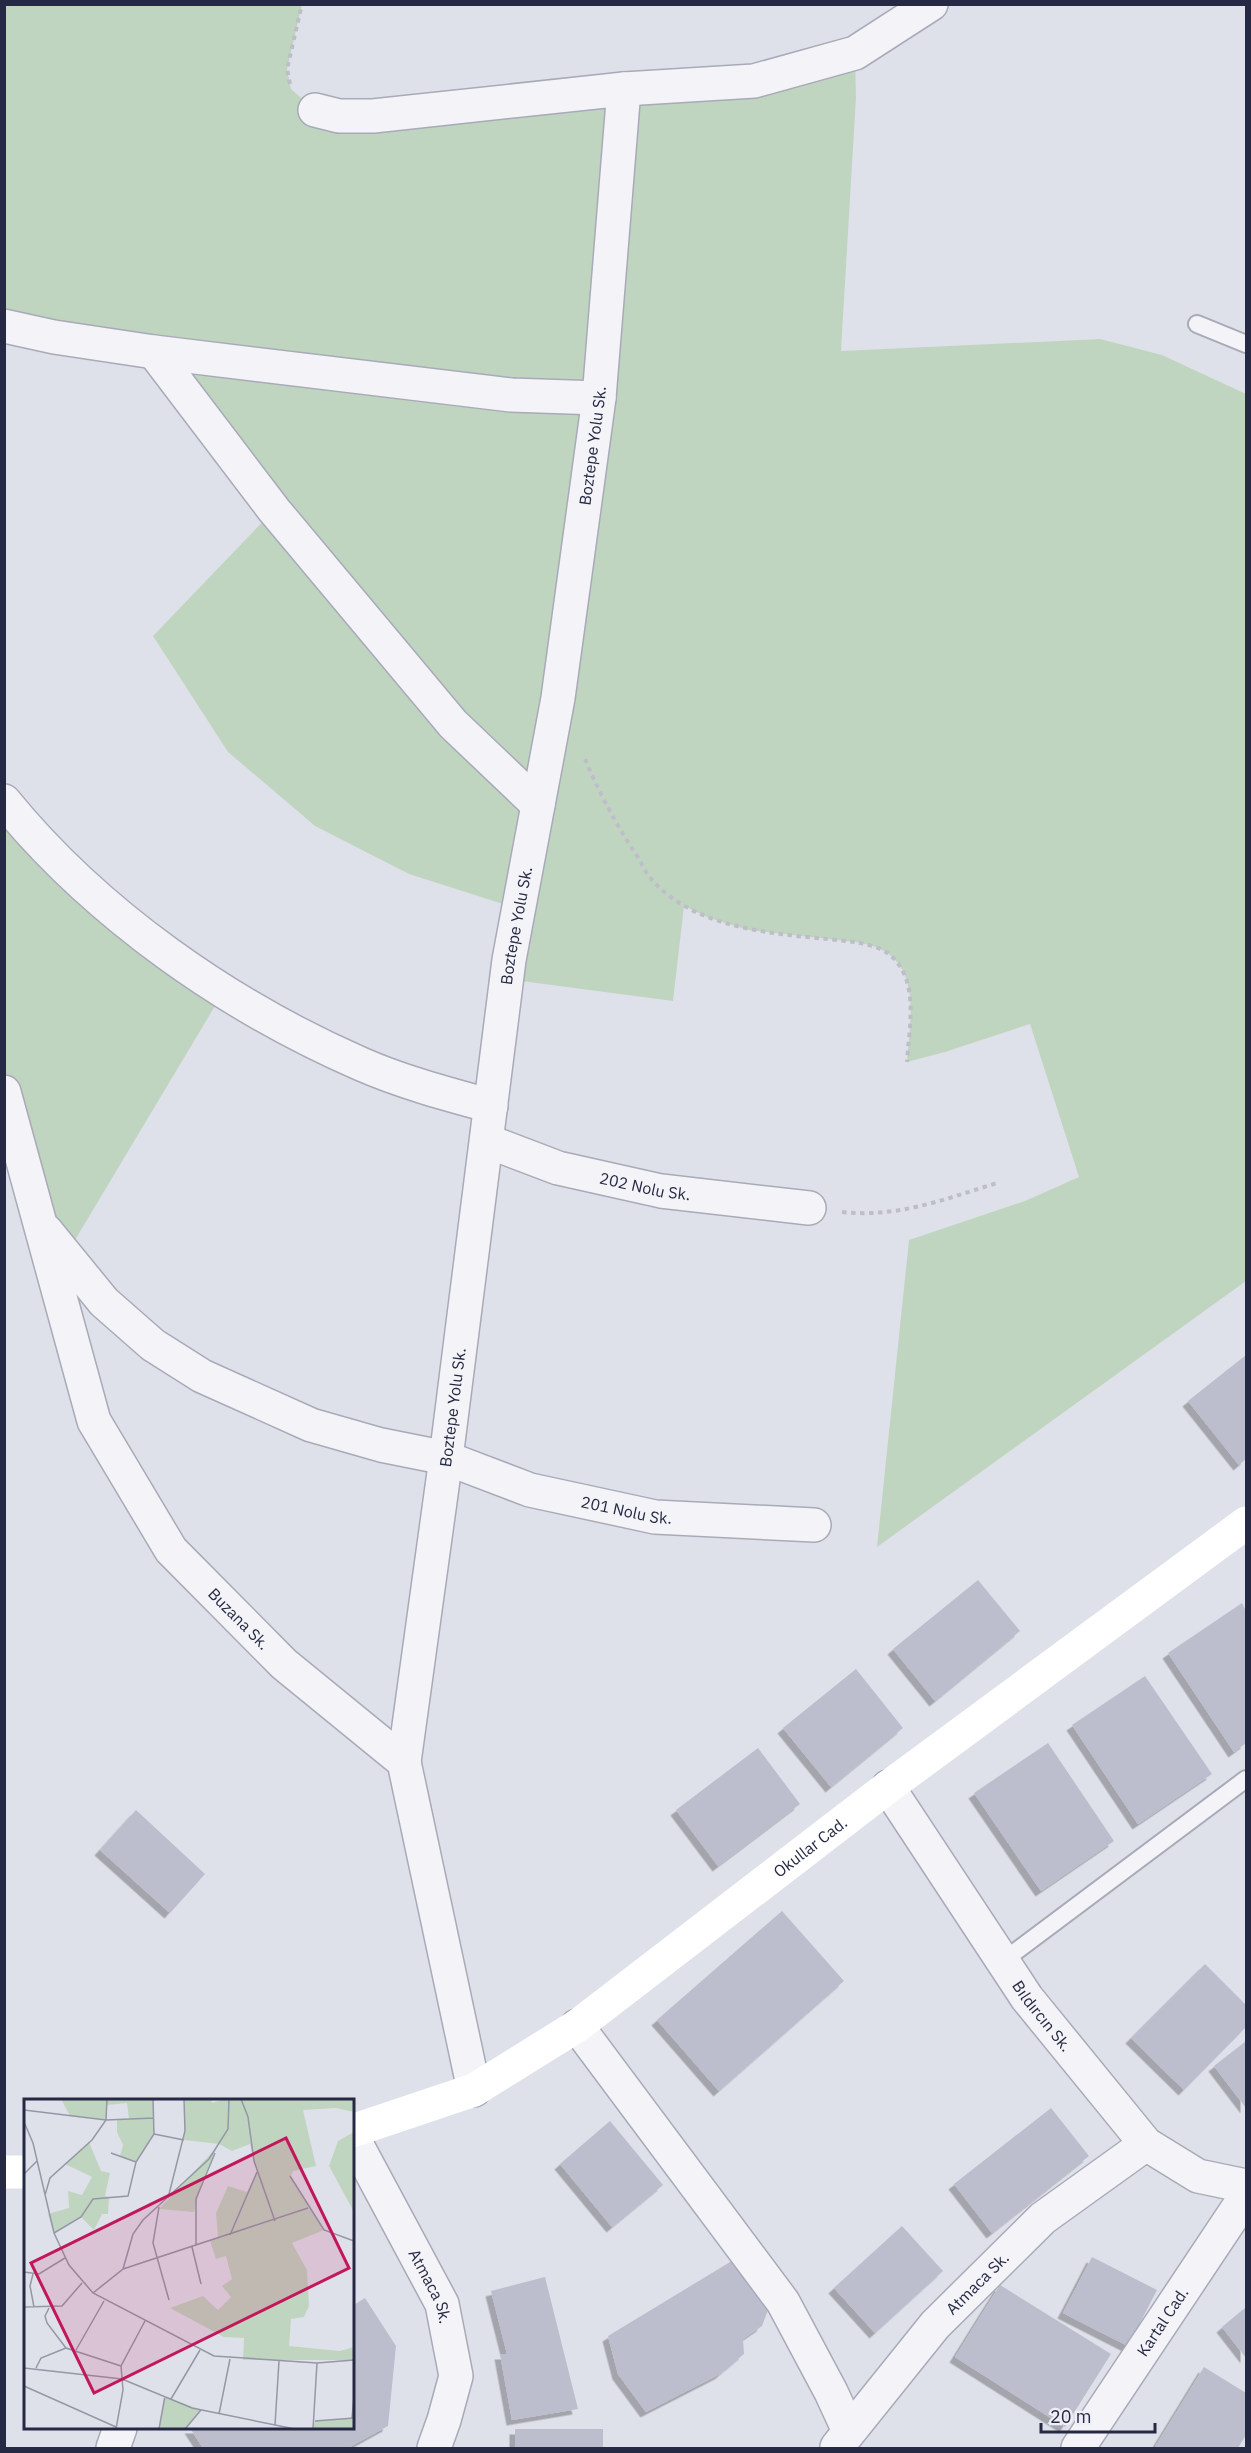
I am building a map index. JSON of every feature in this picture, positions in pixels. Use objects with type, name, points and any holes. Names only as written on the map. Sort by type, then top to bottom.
[{"type":"main road","name":"Okullar Cad.","points":[[354,2130],[474,2090],[577,2026],[888,1787],[1246,1523]]},
{"type":"main road","points":[[4,2172],[24,2172]]},
{"type":"street","points":[[315,110],[339,116],[373,116],[624,89],[754,81],[855,53],[931,4]]},
{"type":"street","name":"Boztepe Yolu Sk.","points":[[404,1762],[446,1458],[509,960],[558,698],[599,398],[624,89]]},
{"type":"street","points":[[4,326],[54,337],[154,352],[511,395],[599,398]]},
{"type":"street","points":[[154,352],[274,510],[453,724],[538,805]]},
{"type":"street","points":[[4,801],[32,835],[130,926],[224,991],[296,1034],[362,1065],[491,1106]]},
{"type":"street","name":"Buzana Sk.","points":[[4,1092],[11,1136],[39,1224],[94,1421],[171,1550],[284,1664],[404,1762]]},
{"type":"street","name":"202 Nolu Sk.","points":[[487,1141],[558,1168],[661,1191],[809,1208]]},
{"type":"street","name":"201 Nolu Sk.","points":[[39,1224],[104,1302],[153,1345],[202,1376],[311,1425],[381,1445],[446,1458],[530,1490],[655,1518],[814,1525]]},
{"type":"street","points":[[404,1762],[474,2090]]},
{"type":"street","name":"Bıldırcın Sk.","points":[[888,1787],[1027,1998],[1146,2144],[1198,2176],[1246,2186]]},
{"type":"street","points":[[577,2026],[783,2302],[831,2392],[842,2440]]},
{"type":"street","name":"Atmaca Sk.","points":[[354,2140],[442,2304],[456,2376],[434,2448]]},
{"type":"street","name":"Atmaca Sk.","points":[[842,2440],[935,2325],[1035,2226],[1146,2144]]},
{"type":"street","name":"Kartal Cad.","points":[[1078,2448],[1246,2196]]},
{"type":"street","points":[[113,2448],[119,2429]]},
{"type":"lane","points":[[1197,324],[1243,338]]},
{"type":"lane","points":[[1003,1960],[1246,1779]]},
{"type":"path","points":[[302,4],[287,69],[291,89],[315,110]]},
{"type":"path","points":[[582,753],[591,775],[630,847],[654,882],[684,905],[709,918],[749,930],[855,942],[890,954],[900,969],[911,996],[907,1062]]},
{"type":"path","points":[[809,1208],[869,1215],[901,1211],[997,1183]]},
{"type":"green space","points":[[5,5],[302,5],[287,69],[291,89],[315,110],[339,116],[855,53],[856,97],[841,351],[1100,339],[1162,355],[1246,394],[1246,1281],[877,1547],[909,1240],[1025,1201],[1079,1177],[1030,1024],[907,1062],[910,1020],[909,991],[906,977],[899,965],[886,952],[855,942],[749,930],[709,918],[684,906],[673,1001],[507,979],[519,909],[409,874],[315,826],[228,752],[153,636],[274,510],[154,352],[5,326]]},
{"type":"green space","points":[[4,801],[224,991],[66,1255],[5,1092]]},
{"type":"building","points":[[1246,1355],[1246,1459],[1239,1465],[1188,1401]]},
{"type":"building","points":[[978,1580],[1020,1631],[935,1701],[893,1649]]},
{"type":"building","points":[[1242,1603],[1246,1611],[1246,1743],[1234,1752],[1168,1653]]},
{"type":"building","points":[[856,1669],[903,1728],[831,1787],[783,1728]]},
{"type":"building","points":[[1145,1676],[1212,1774],[1138,1824],[1072,1725]]},
{"type":"building","points":[[1048,1743],[1114,1841],[1041,1891],[974,1793]]},
{"type":"building","points":[[758,1748],[800,1804],[718,1866],[676,1810]]},
{"type":"building","points":[[136,1810],[205,1874],[170,1913],[100,1850]]},
{"type":"building","points":[[782,1911],[844,1981],[719,2091],[657,2020]]},
{"type":"building","points":[[1205,1964],[1246,2005],[1246,2027],[1184,2090],[1131,2038]]},
{"type":"building","points":[[1246,2041],[1246,2108],[1214,2066]]},
{"type":"building","points":[[1051,2108],[1089,2156],[992,2233],[954,2184]]},
{"type":"building","points":[[610,2121],[663,2185],[612,2227],[560,2164]]},
{"type":"building","points":[[902,2226],[943,2271],[875,2333],[834,2288]]},
{"type":"building","points":[[1092,2257],[1157,2290],[1128,2346],[1063,2313]]},
{"type":"building","points":[[735,2259],[771,2302],[762,2326],[743,2339],[744,2354],[720,2374],[646,2412],[618,2374],[608,2336]]},
{"type":"building","points":[[545,2277],[578,2409],[512,2420],[500,2354],[507,2354],[491,2291]]},
{"type":"building","points":[[1000,2285],[1111,2354],[1065,2427],[955,2357]]},
{"type":"building","points":[[365,2298],[396,2346],[388,2426],[348,2448],[203,2448],[191,2429],[354,2429],[354,2305]]},
{"type":"building","points":[[1246,2307],[1246,2358],[1222,2327]]},
{"type":"building","points":[[1204,2367],[1246,2393],[1246,2435],[1238,2448],[1155,2447]]},
{"type":"building","points":[[515,2429],[603,2429],[603,2448],[515,2448]]}]
